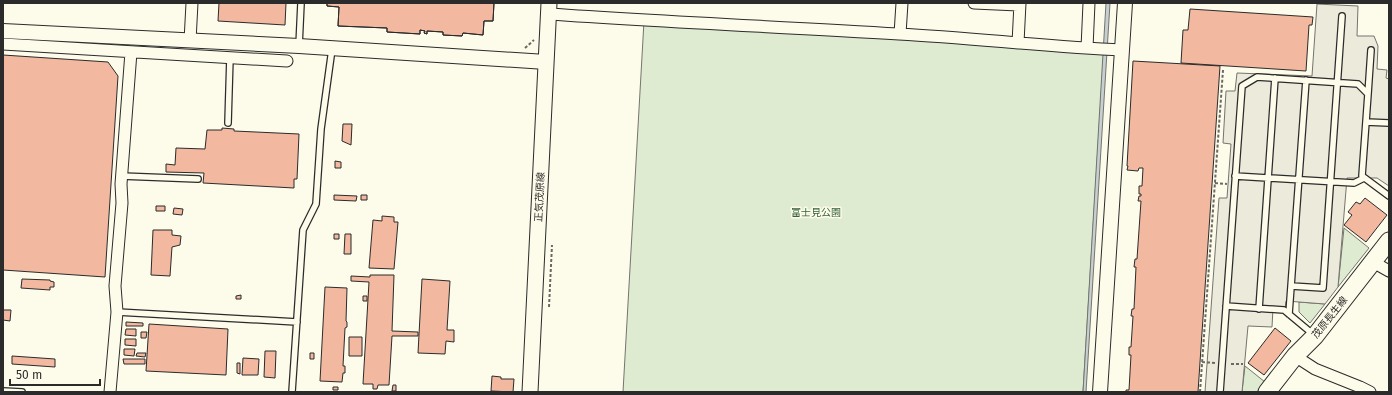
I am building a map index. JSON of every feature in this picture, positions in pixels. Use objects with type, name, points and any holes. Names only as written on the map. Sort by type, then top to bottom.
[{"type":"main road","name":"正気茂原線","points":[[530,392],[549,8]]},
{"type":"main road","name":"茂原長生線","points":[[1267,392],[1295,356],[1315,336],[1389,241]]},
{"type":"street","points":[[190,41],[192,3]]},
{"type":"street","points":[[900,34],[902,3]]},
{"type":"street","points":[[974,3],[1020,4],[1018,43]]},
{"type":"street","points":[[1087,48],[1089,3]]},
{"type":"street","points":[[1100,392],[1125,3]]},
{"type":"street","points":[[549,8],[644,21],[900,34],[1122,50]]},
{"type":"street","points":[[3,31],[299,46],[546,62]]},
{"type":"street","points":[[3,44],[286,61]]},
{"type":"street","points":[[110,392],[117,312],[115,286],[122,203],[121,176],[131,52]]},
{"type":"street","points":[[1373,262],[1389,271]]},
{"type":"street","points":[[1295,356],[1315,369],[1370,392]]},
{"type":"lane","points":[[299,46],[301,3]]},
{"type":"lane","points":[[1291,286],[1323,288],[1342,16]]},
{"type":"lane","points":[[292,392],[303,230],[316,204],[321,129],[332,49]]},
{"type":"lane","points":[[1371,50],[1362,176],[1389,196]]},
{"type":"lane","points":[[228,123],[230,58]]},
{"type":"lane","points":[[1220,392],[1242,86],[1257,77],[1338,82],[1358,84],[1368,94]]},
{"type":"lane","points":[[1259,308],[1275,78]]},
{"type":"lane","points":[[1289,314],[1306,80]]},
{"type":"lane","points":[[1366,122],[1389,123]]},
{"type":"lane","points":[[121,176],[198,179]]},
{"type":"lane","points":[[1235,176],[1354,183],[1364,178]]},
{"type":"lane","points":[[1226,306],[1284,310],[1315,336]]},
{"type":"lane","points":[[117,312],[297,322]]},
{"type":"lane","points":[[3,391],[22,392]]},
{"type":"path","points":[[1200,392],[1223,70]]},
{"type":"green space","name":"富士見公園","points":[[644,21],[1104,48],[1083,392],[623,392]]},
{"type":"green space","points":[[1344,228],[1369,248],[1338,287]]},
{"type":"green space","points":[[1299,302],[1325,304],[1310,323],[1299,312]]},
{"type":"green space","points":[[1245,366],[1265,382],[1257,392],[1242,392]]},
{"type":"shaded area","points":[[1106,3],[1110,3],[1086,392],[1083,392]]},
{"type":"shaded area","points":[[1317,4],[1358,6],[1357,36],[1374,36],[1378,46],[1377,69],[1387,70],[1386,78],[1389,79],[1389,186],[1377,178],[1347,178],[1338,287],[1325,304],[1286,301],[1285,309],[1273,308],[1272,327],[1248,326],[1242,392],[1205,392],[1219,198],[1227,198],[1231,144],[1223,143],[1226,91],[1235,91],[1237,73],[1312,76]]},
{"type":"building","points":[[219,3],[286,3],[285,25],[218,21]]},
{"type":"building","points":[[327,3],[494,3],[493,21],[484,21],[483,35],[463,33],[462,36],[443,35],[443,32],[427,31],[427,34],[424,33],[425,31],[420,30],[420,34],[387,32],[387,28],[338,26],[339,7],[327,6]]},
{"type":"building","points":[[327,3],[494,3],[493,21],[484,21],[483,35],[463,33],[462,36],[443,35],[443,32],[427,31],[427,34],[424,33],[425,31],[420,30],[420,34],[387,32],[387,28],[338,26],[339,7],[327,6]]},
{"type":"building","points":[[1190,9],[1313,17],[1312,25],[1309,25],[1306,71],[1181,63],[1183,30],[1188,30]]},
{"type":"building","points":[[3,55],[108,62],[118,76],[105,277],[3,270]]},
{"type":"building","points":[[1133,61],[1220,66],[1198,392],[1126,392],[1126,390],[1129,390],[1131,355],[1129,355],[1129,347],[1131,347],[1133,316],[1131,316],[1132,309],[1134,309],[1136,267],[1134,267],[1135,259],[1137,259],[1141,201],[1138,201],[1139,196],[1141,196],[1141,194],[1139,194],[1139,186],[1142,186],[1143,168],[1139,168],[1138,171],[1127,170]]},
{"type":"building","points":[[343,124],[352,124],[351,145],[342,141]]},
{"type":"building","points":[[222,128],[234,129],[234,131],[299,134],[297,179],[294,179],[294,188],[203,183],[204,173],[166,172],[166,164],[175,165],[176,148],[205,149],[207,130],[222,130]]},
{"type":"building","points":[[335,161],[341,162],[341,168],[335,168]]},
{"type":"building","points":[[334,195],[357,196],[356,201],[334,200]]},
{"type":"building","points":[[361,195],[367,195],[367,200],[361,200]]},
{"type":"building","points":[[1365,198],[1387,215],[1366,242],[1344,225],[1352,215],[1348,212],[1356,202],[1360,204]]},
{"type":"building","points":[[156,206],[165,206],[165,211],[156,211]]},
{"type":"building","points":[[174,208],[183,209],[182,215],[173,214]]},
{"type":"building","points":[[382,216],[394,217],[394,222],[398,222],[394,269],[369,268],[373,220],[382,221]]},
{"type":"building","points":[[153,230],[172,230],[172,235],[181,236],[180,245],[172,247],[170,276],[151,275]]},
{"type":"building","points":[[334,234],[339,234],[339,239],[334,239]]},
{"type":"building","points":[[345,234],[351,234],[351,254],[344,254]]},
{"type":"building","points":[[370,275],[394,275],[392,331],[418,332],[418,336],[392,336],[389,385],[378,385],[377,389],[373,389],[373,384],[363,384],[369,282],[351,281],[351,276],[370,277]]},
{"type":"building","points":[[22,279],[50,280],[54,282],[54,287],[50,287],[50,290],[21,288]]},
{"type":"building","points":[[422,279],[450,281],[447,330],[454,330],[454,342],[446,341],[445,354],[418,353]]},
{"type":"building","points":[[325,287],[347,288],[347,327],[345,328],[343,366],[345,366],[345,373],[343,373],[342,382],[320,381]]},
{"type":"building","points":[[241,295],[241,299],[236,299],[236,296]]},
{"type":"building","points":[[363,296],[367,296],[367,301],[363,301]]},
{"type":"building","points":[[3,310],[11,310],[10,321],[3,320]]},
{"type":"building","points":[[126,322],[143,323],[143,326],[126,326]]},
{"type":"building","points":[[149,324],[228,329],[226,375],[146,371]]},
{"type":"building","points":[[1275,328],[1291,341],[1264,375],[1248,363]]},
{"type":"building","points":[[126,329],[136,329],[136,336],[125,335]]},
{"type":"building","points":[[141,332],[147,332],[146,338],[141,338]]},
{"type":"building","points":[[349,337],[362,337],[362,356],[349,356]]},
{"type":"building","points":[[125,339],[136,339],[136,346],[125,345]]},
{"type":"building","points":[[124,349],[135,349],[134,356],[124,355]]},
{"type":"building","points":[[265,351],[276,351],[275,378],[264,377]]},
{"type":"building","points":[[137,353],[146,353],[145,357],[136,356]]},
{"type":"building","points":[[310,353],[314,353],[314,359],[310,359]]},
{"type":"building","points":[[12,356],[55,359],[55,367],[12,364]]},
{"type":"building","points":[[243,358],[259,359],[258,375],[242,375]]},
{"type":"building","points":[[123,359],[145,359],[145,364],[124,364]]},
{"type":"building","points":[[237,363],[240,363],[240,374],[237,373]]},
{"type":"building","points":[[492,376],[501,377],[501,379],[514,379],[513,392],[491,391]]},
{"type":"building","points":[[393,385],[396,385],[396,391],[392,391]]},
{"type":"building","points":[[333,387],[338,387],[338,390],[333,390]]}]
